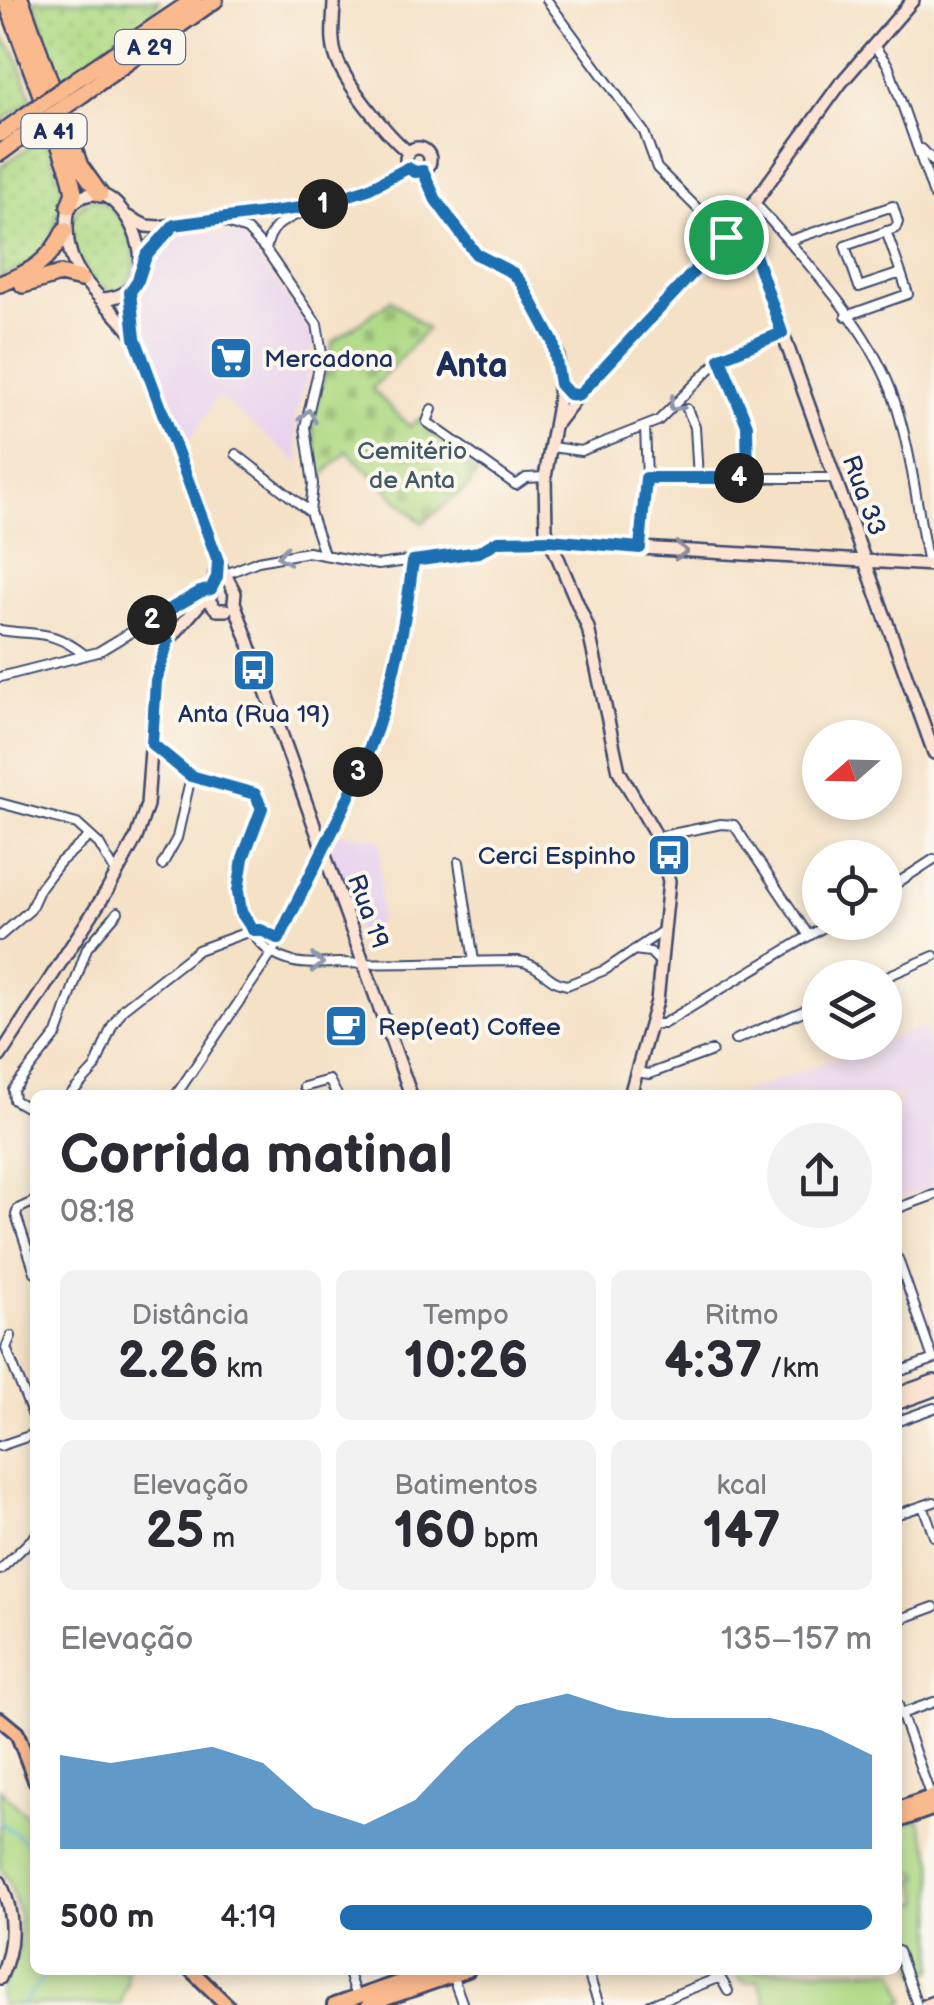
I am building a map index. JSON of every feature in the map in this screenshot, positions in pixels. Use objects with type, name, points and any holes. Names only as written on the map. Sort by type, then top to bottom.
[{"type":"highway","name":"A 41","points":[[6,0],[69,170],[74,192],[69,206]]},
{"type":"highway","name":"A 41","points":[[21,0],[80,166],[100,194]]},
{"type":"highway","points":[[30,0],[34,36]]},
{"type":"highway","name":"A 29","points":[[146,30],[164,0]]},
{"type":"highway","name":"A 29","points":[[80,86],[146,30],[194,0]]},
{"type":"highway","name":"A 29","points":[[0,152],[27,123],[215,0]]},
{"type":"highway","points":[[0,24],[26,56]]},
{"type":"highway","name":"A 29","points":[[0,134],[27,123]]},
{"type":"highway","points":[[0,284],[43,264],[65,230]]},
{"type":"highway","points":[[0,292],[48,275],[81,279]]},
{"type":"main road","points":[[0,1718],[17,1733],[30,1767]]},
{"type":"main road","points":[[902,1807],[933,1800]]},
{"type":"main road","points":[[902,1818],[933,1800]]},
{"type":"main road","points":[[196,1975],[220,2002]]},
{"type":"main road","points":[[362,2001],[422,1975]]},
{"type":"main road","points":[[334,2005],[362,2001],[452,1975]]},
{"type":"street","points":[[547,0],[644,132],[656,168],[726,237],[754,252]]},
{"type":"street","points":[[632,1090],[652,1024],[664,950],[669,881],[657,837],[619,771],[593,643],[546,530],[545,477],[555,426],[570,399],[740,222],[837,88],[913,0]]},
{"type":"street","points":[[337,1],[334,47],[341,68],[392,140],[408,152]]},
{"type":"street","points":[[874,46],[888,65],[932,188]]},
{"type":"street","points":[[914,138],[934,162]]},
{"type":"street","points":[[418,148],[428,154],[430,162],[423,171],[408,168],[408,152],[418,148]]},
{"type":"street","points":[[266,250],[274,225],[315,206],[368,189],[408,168]]},
{"type":"street","points":[[423,171],[436,200],[476,254],[513,273],[522,284],[553,342],[560,384],[570,399]]},
{"type":"street","points":[[135,338],[81,279],[65,230],[69,206],[84,195],[100,194],[116,203],[136,237],[142,265]]},
{"type":"street","points":[[0,677],[98,652],[200,592],[274,557],[308,552],[378,565],[479,552],[498,541],[550,540],[931,565],[890,388],[878,361],[755,203]]},
{"type":"street","points":[[125,215],[146,226],[174,225],[315,206]]},
{"type":"street","points":[[788,241],[892,206],[898,222],[896,228],[845,246],[859,288],[901,273]]},
{"type":"street","points":[[216,219],[247,230],[266,250],[308,308],[320,338],[322,354],[305,427],[313,484],[310,512],[324,554]]},
{"type":"street","name":"Rua 33","points":[[740,222],[934,754]]},
{"type":"street","points":[[102,299],[130,292],[152,245],[174,225]]},
{"type":"street","points":[[846,316],[908,294],[886,232]]},
{"type":"street","points":[[130,292],[135,338],[228,580],[224,606]]},
{"type":"street","points":[[551,447],[582,452],[645,427],[668,412],[720,358],[782,333]]},
{"type":"street","points":[[720,358],[747,425],[748,478]]},
{"type":"street","points":[[560,384],[570,399]]},
{"type":"street","points":[[432,409],[427,422],[516,485],[526,478],[545,477]]},
{"type":"street","points":[[687,409],[695,427],[698,478]]},
{"type":"street","points":[[640,548],[646,478],[645,427]]},
{"type":"street","points":[[236,454],[310,512]]},
{"type":"street","points":[[646,478],[834,478]]},
{"type":"street","points":[[0,1056],[136,838],[147,805],[156,681],[168,641],[211,589],[218,561]]},
{"type":"street","points":[[179,1090],[272,953],[323,852],[376,729],[404,634],[413,561]]},
{"type":"street","points":[[211,589],[224,606]]},
{"type":"street","points":[[196,609],[224,606]]},
{"type":"street","name":"Rua 19","points":[[224,606],[244,630],[409,1090]]},
{"type":"street","points":[[148,622],[168,641]]},
{"type":"street","points":[[0,630],[50,634],[64,639],[85,656]]},
{"type":"street","points":[[152,744],[191,776],[245,791],[259,799],[260,816],[243,858],[238,891],[241,912],[272,953],[296,962],[529,962],[560,984],[568,985],[605,970],[666,930]]},
{"type":"street","points":[[162,865],[177,838],[191,776]]},
{"type":"street","points":[[0,804],[77,824],[116,873]]},
{"type":"street","points":[[657,837],[734,824],[802,926]]},
{"type":"street","points":[[0,936],[30,910],[40,888],[60,862],[90,836]]},
{"type":"street","points":[[902,880],[934,859]]},
{"type":"street","points":[[459,862],[474,961]]},
{"type":"street","points":[[30,1109],[14,1100],[13,1090],[57,1034],[87,948],[118,912]]},
{"type":"street","points":[[75,1090],[95,1068],[124,1008],[198,950],[253,930],[279,939]]},
{"type":"street","points":[[652,1024],[663,1024],[802,940]]},
{"type":"street","points":[[634,950],[664,950]]},
{"type":"street","points":[[650,952],[662,965]]},
{"type":"street","points":[[902,970],[934,956]]},
{"type":"street","points":[[735,1040],[802,1012]]},
{"type":"street","points":[[637,1072],[648,1074],[712,1051]]},
{"type":"street","points":[[304,1087],[329,1080],[335,1090]]},
{"type":"street","points":[[902,1207],[934,1195]]},
{"type":"street","points":[[30,1203],[18,1208],[16,1215],[30,1257]]},
{"type":"street","points":[[902,1270],[934,1359],[902,1371]]},
{"type":"street","points":[[11,1336],[6,1348],[30,1408]]},
{"type":"street","points":[[902,1393],[934,1381]]},
{"type":"street","points":[[902,1402],[934,1390]]},
{"type":"street","points":[[902,1420],[934,1408]]},
{"type":"street","points":[[0,1446],[30,1436]]},
{"type":"street","points":[[902,1513],[934,1502]]},
{"type":"street","points":[[923,1506],[934,1536]]},
{"type":"street","points":[[0,1570],[30,1541]]},
{"type":"street","points":[[902,1619],[934,1607]]},
{"type":"street","points":[[902,1710],[934,1702]]},
{"type":"street","points":[[902,1719],[933,1800]]},
{"type":"street","points":[[0,1882],[7,1896],[12,1939],[0,1978]]},
{"type":"street","points":[[902,1962],[917,2005]]},
{"type":"street","points":[[349,1975],[362,2001]]},
{"type":"street","points":[[452,1975],[463,2005]]},
{"type":"street","points":[[589,1975],[599,2005]]},
{"type":"street","points":[[650,2005],[718,1975]]},
{"type":"street","points":[[720,1975],[728,1991]]},
{"type":"street","points":[[926,2005],[934,2002]]},
{"type":"shaded area","points":[[195,232],[241,235],[304,320],[312,339],[312,356],[295,418],[301,465],[218,396],[187,445],[140,295],[150,278],[152,257],[161,246],[172,237]]},
{"type":"shaded area","points":[[338,832],[381,839],[380,916],[373,933],[362,942],[329,851]]},
{"type":"shaded area","points":[[923,1027],[934,1059],[934,1186],[902,1198],[902,1090],[749,1090],[832,1060],[902,1060],[902,1035]]},
{"type":"green space","points":[[34,0],[159,0],[130,33],[59,80]]},
{"type":"green space","points":[[0,33],[16,54],[32,99],[0,122]]},
{"type":"green space","points":[[46,136],[63,192],[52,238],[42,257],[0,278],[0,167]]},
{"type":"green space","points":[[93,199],[104,203],[122,220],[133,246],[134,271],[129,282],[117,291],[104,289],[91,279],[73,243],[72,224],[78,209]]},
{"type":"green space","name":"Cemitério de Anta","points":[[391,300],[427,329],[372,389],[410,427],[418,419],[477,474],[471,485],[422,523],[347,451],[323,475],[319,471],[312,422],[333,342]]},
{"type":"green space","points":[[0,1789],[30,1819],[30,1975],[127,1975],[120,2005],[0,2005],[0,1992],[18,1954],[20,1939],[19,1915],[9,1881],[0,1868]]},
{"type":"green space","points":[[919,1819],[934,1861],[934,1970],[918,1976],[902,1933],[902,1908],[922,1901],[914,1879],[919,1878],[918,1872],[902,1878],[902,1825]]},
{"type":"green space","points":[[738,1975],[897,1975],[906,2001],[895,2005],[767,2005],[758,1980],[740,1980]]},
{"type":"waterway","points":[[0,1822],[30,1845]]},
{"type":"waterway","points":[[21,2005],[45,1975]]},
{"type":"place","name":"Mercadona","points":[[231,358]]},
{"type":"place","name":"Anta (Rua 19)","points":[[254,670]]},
{"type":"place","name":"Cerci Espinho","points":[[669,855]]},
{"type":"place","name":"Rep(eat) Coffee","points":[[346,1026]]},
{"type":"district","name":"Anta","points":[[472,365]]},
{"type":"route","points":[[408,168],[423,171],[436,200],[476,254],[513,273],[522,284],[558,355],[560,384],[569,394],[579,395],[726,237],[754,252],[782,333],[720,358],[747,425],[748,478],[646,478],[640,548],[550,540],[498,541],[479,552],[413,561],[404,634],[376,729],[320,860],[279,939],[253,930],[241,912],[238,891],[243,858],[262,808],[259,799],[255,794],[191,776],[152,744],[156,681],[168,641],[148,622],[211,589],[218,561],[135,338],[130,292],[152,245],[174,225],[315,206],[368,189],[408,168]]}]
